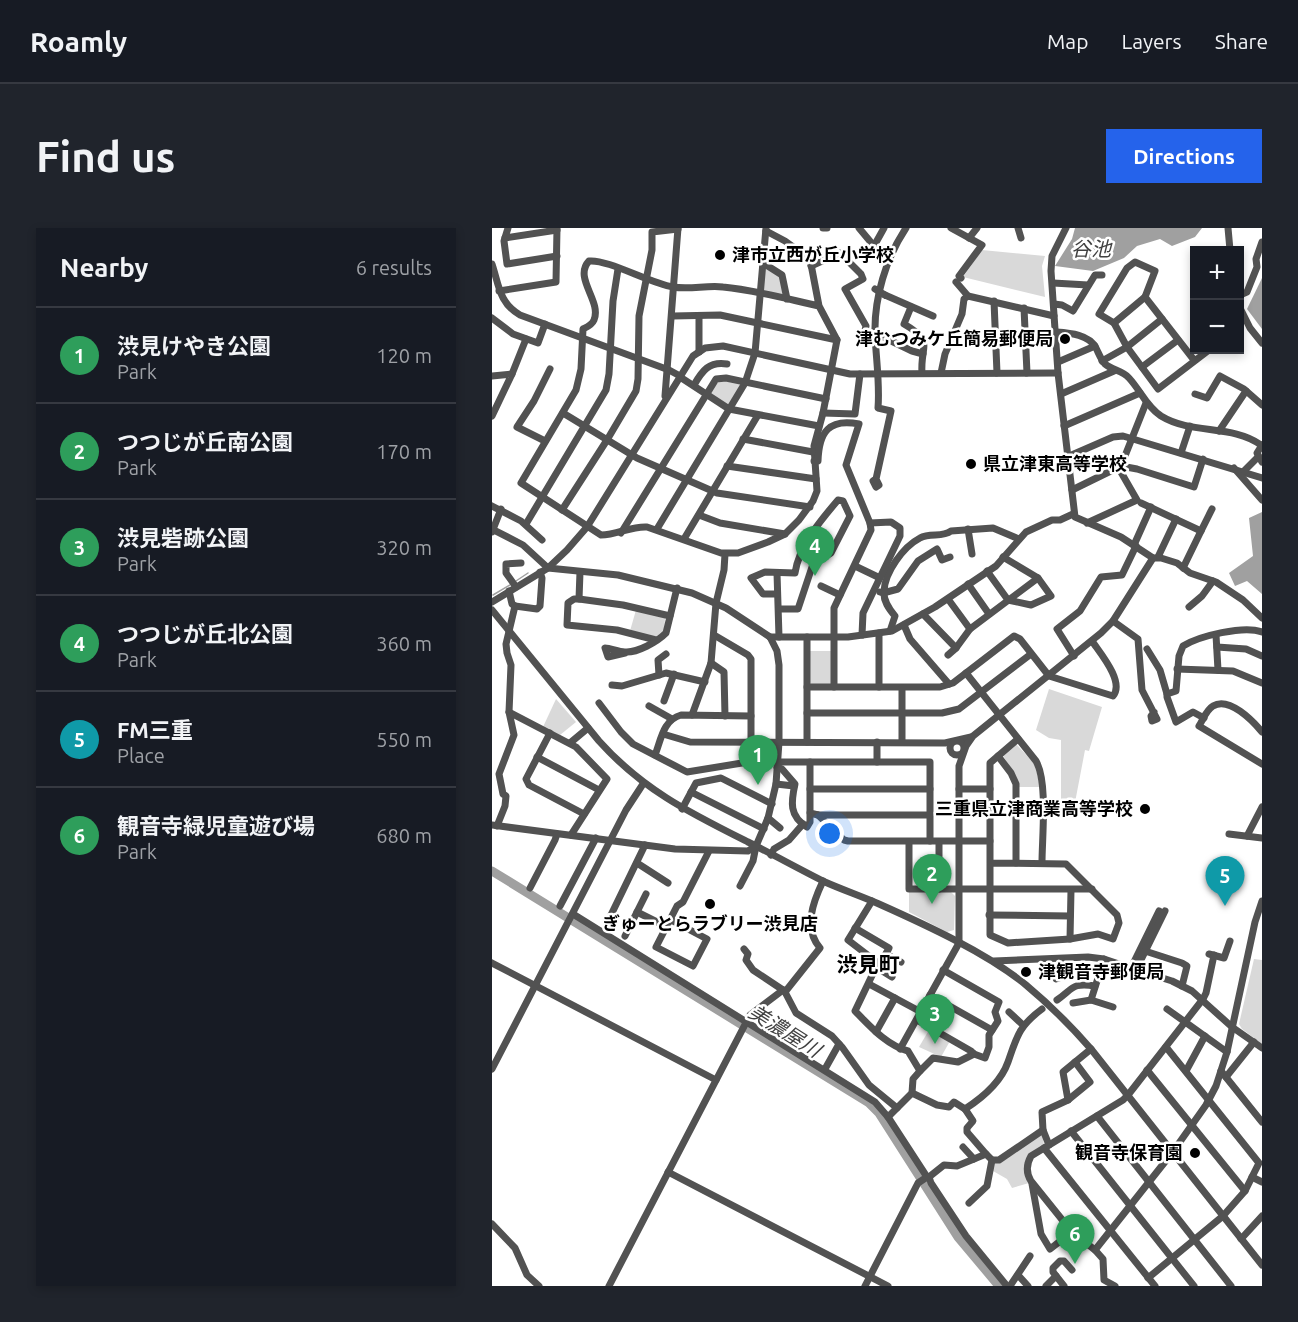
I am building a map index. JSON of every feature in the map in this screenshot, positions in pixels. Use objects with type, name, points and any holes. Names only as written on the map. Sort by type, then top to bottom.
[{"type":"street","points":[[508,228],[505,238],[507,264],[557,256]]},
{"type":"street","points":[[562,510],[636,391],[639,316],[652,250],[652,232],[678,228],[669,370],[663,405]]},
{"type":"street","points":[[859,228],[874,246],[892,253]]},
{"type":"street","points":[[874,246],[884,228]]},
{"type":"street","points":[[876,479],[891,411],[878,408],[876,324],[880,292],[892,253],[906,228]]},
{"type":"street","points":[[951,228],[982,245],[959,276],[968,296],[1054,315]]},
{"type":"street","points":[[969,238],[976,228]]},
{"type":"street","points":[[1018,228],[1021,238]]},
{"type":"street","points":[[1066,228],[1052,256],[1058,373],[1073,514],[1087,523],[1121,537],[1156,558],[1177,563],[1213,581],[1243,600],[1262,618]]},
{"type":"street","points":[[1228,228],[1230,246]]},
{"type":"street","points":[[499,291],[556,282],[557,229],[505,238]]},
{"type":"street","points":[[657,529],[745,382],[755,353],[757,323],[760,294],[763,263],[766,230],[810,259],[819,306],[837,340],[824,413],[813,452],[817,495],[810,507],[785,534],[746,551],[725,554],[657,529],[641,526],[621,533],[601,535],[520,483],[563,413],[580,378],[583,329],[593,322],[595,312],[584,276],[586,265],[589,261],[594,260],[674,287],[721,286],[760,294],[787,299],[819,306]]},
{"type":"street","points":[[1244,293],[1247,292],[1257,267],[1257,253],[1262,242]]},
{"type":"street","points":[[811,266],[840,253],[861,274],[863,279],[845,289],[867,326],[863,339],[876,343]]},
{"type":"street","points":[[1114,323],[1145,297],[1155,271],[1135,262],[1127,268],[1099,314],[1114,323],[1127,347],[1158,388],[1203,354]]},
{"type":"street","points":[[763,263],[782,275],[787,299]]},
{"type":"street","points":[[492,264],[499,291],[505,303],[520,315],[669,370],[729,409],[819,426]]},
{"type":"street","points":[[526,524],[606,390],[611,348],[612,301],[618,269]]},
{"type":"street","points":[[1054,304],[1062,305],[1073,311],[1095,275],[1102,275]]},
{"type":"street","points":[[1053,283],[1088,285]]},
{"type":"street","points":[[880,292],[933,316]]},
{"type":"street","points":[[941,373],[945,354],[962,314],[964,300],[968,296]]},
{"type":"street","points":[[1145,297],[1194,360]]},
{"type":"street","points":[[994,301],[997,373]]},
{"type":"street","points":[[911,307],[904,324],[920,336],[925,343],[922,373]]},
{"type":"street","points":[[1024,308],[1027,373]]},
{"type":"street","points":[[672,316],[720,315],[837,340]]},
{"type":"street","points":[[699,316],[699,352]]},
{"type":"street","points":[[492,318],[508,331],[538,344],[545,324]]},
{"type":"street","points":[[1244,318],[1262,343]]},
{"type":"street","points":[[1102,361],[1127,347],[1162,319]]},
{"type":"street","points":[[1055,332],[1076,334],[1095,346],[1102,361],[1114,371],[1128,377],[1146,403],[1168,419],[1212,431],[1239,434],[1262,445],[1257,450],[1260,460],[1244,471]]},
{"type":"street","points":[[885,338],[923,354]]},
{"type":"street","points":[[492,416],[495,402],[512,374],[526,339]]},
{"type":"street","points":[[1142,368],[1178,340]]},
{"type":"street","points":[[492,602],[513,586],[548,568],[587,526],[680,376],[693,356],[699,352],[718,345],[860,374],[1058,373]]},
{"type":"street","points":[[1058,363],[1095,346]]},
{"type":"street","points":[[694,386],[706,368],[714,363],[727,364]]},
{"type":"street","points":[[545,441],[517,427],[534,401],[550,369]]},
{"type":"street","points":[[1061,394],[1114,371]]},
{"type":"street","points":[[492,376],[512,374]]},
{"type":"street","points":[[824,413],[855,414],[860,374]]},
{"type":"street","points":[[1195,394],[1207,398],[1220,376],[1246,391],[1262,405]]},
{"type":"street","points":[[621,533],[716,379],[726,378],[826,399]]},
{"type":"street","points":[[1219,431],[1246,391]]},
{"type":"street","points":[[1064,426],[1140,393]]},
{"type":"street","points":[[1119,467],[1146,403]]},
{"type":"street","points":[[563,413],[632,456],[713,491],[810,507]]},
{"type":"street","points":[[684,539],[758,415]]},
{"type":"street","points":[[813,461],[818,461],[823,435],[831,426],[836,422],[859,424],[846,465],[870,523],[870,535],[834,610],[834,687]]},
{"type":"street","points":[[1181,453],[1190,426]]},
{"type":"street","points":[[1067,457],[1116,436],[1132,438],[1262,478]]},
{"type":"street","points":[[743,439],[813,452]]},
{"type":"street","points":[[1072,490],[1119,467],[1137,469],[1194,487],[1203,459]]},
{"type":"street","points":[[727,466],[816,480]]},
{"type":"street","points":[[1087,523],[1137,500],[1119,467]]},
{"type":"street","points":[[1234,468],[1262,500]]},
{"type":"street","points":[[777,594],[763,594],[751,578],[765,572],[795,573],[800,554],[822,520],[838,500],[843,501],[850,516],[831,553],[813,564],[798,609],[779,609]]},
{"type":"street","points":[[1141,503],[1201,531]]},
{"type":"street","points":[[492,506],[526,524],[542,540]]},
{"type":"street","points":[[1048,629],[1057,629],[1080,611],[1101,577],[1122,575],[1151,507]]},
{"type":"street","points":[[501,509],[492,530],[523,545],[548,568],[618,575],[677,588],[716,603],[761,629],[770,637],[777,651],[779,665],[779,742],[776,784],[768,818],[756,846],[753,861],[740,886]]},
{"type":"street","points":[[1183,568],[1212,509]]},
{"type":"street","points":[[770,637],[862,636],[890,631],[948,599],[996,566],[1026,532],[1052,520],[1060,520],[1073,514]]},
{"type":"street","points":[[699,515],[720,523],[785,534]]},
{"type":"street","points":[[959,766],[951,752],[951,744],[973,736],[1074,656],[1113,621],[1156,558],[1176,519]]},
{"type":"street","points":[[862,636],[863,613],[899,540],[900,530],[898,525],[891,522],[870,523]]},
{"type":"street","points":[[890,631],[895,616],[887,607],[883,593],[887,577],[897,560],[918,539],[926,535],[945,535],[951,531],[993,528],[1019,539]]},
{"type":"street","points":[[968,530],[972,554]]},
{"type":"street","points":[[874,590],[883,593],[898,589],[918,561],[937,549],[942,560],[950,557]]},
{"type":"street","points":[[692,715],[711,663],[716,603],[724,570],[725,554]]},
{"type":"street","points":[[987,571],[1008,600],[1031,605],[1051,596],[1038,578],[1003,557]]},
{"type":"street","points":[[521,563],[506,564],[506,573],[513,586],[514,606],[506,644],[511,665],[509,712],[514,735],[499,774],[506,795],[505,806],[495,825],[709,851],[748,851],[756,846]]},
{"type":"street","points":[[855,566],[880,578]]},
{"type":"street","points":[[514,606],[537,609],[540,606],[542,578],[540,572]]},
{"type":"street","points":[[579,599],[580,572]]},
{"type":"street","points":[[777,573],[779,637]]},
{"type":"street","points":[[948,655],[970,629],[1038,578]]},
{"type":"street","points":[[1189,607],[1202,596],[1213,581]]},
{"type":"street","points":[[968,585],[989,614]]},
{"type":"street","points":[[821,586],[840,595]]},
{"type":"street","points":[[626,652],[647,646],[666,633],[677,588]]},
{"type":"street","points":[[656,640],[610,629],[567,625],[568,603],[579,599],[623,605],[670,616]]},
{"type":"street","points":[[948,599],[970,629]]},
{"type":"street","points":[[492,610],[616,761],[644,784],[682,809],[771,855],[959,943],[992,961],[1025,984],[1066,1022],[1090,1049],[1262,1265]]},
{"type":"street","points":[[923,614],[956,648]]},
{"type":"street","points":[[1113,621],[1138,639],[1142,690],[1154,712]]},
{"type":"street","points":[[904,625],[910,639],[949,684]]},
{"type":"street","points":[[1057,629],[1074,656]]},
{"type":"street","points":[[1167,694],[1176,691],[1179,656],[1184,646],[1216,634],[1247,629],[1262,632]]},
{"type":"street","points":[[879,633],[879,687]]},
{"type":"street","points":[[1216,634],[1218,670]]},
{"type":"street","points":[[714,635],[751,659],[751,742]]},
{"type":"street","points":[[807,687],[940,687],[966,673],[1014,636],[1020,639],[1049,676],[1113,696],[1116,687],[1111,669],[1092,641]]},
{"type":"street","points":[[807,637],[807,742]]},
{"type":"street","points":[[1217,647],[1246,649],[1262,656]]},
{"type":"street","points":[[1147,649],[1160,670],[1176,722],[1193,712],[1204,718]]},
{"type":"street","points":[[659,675],[658,660],[666,654]]},
{"type":"street","points":[[807,713],[942,713],[959,709],[1031,654]]},
{"type":"street","points":[[711,663],[724,672],[725,716]]},
{"type":"street","points":[[1178,669],[1240,672],[1261,680]]},
{"type":"street","points":[[612,685],[622,686],[666,673],[705,682]]},
{"type":"street","points":[[966,673],[1036,761],[1042,776],[1042,863]]},
{"type":"street","points":[[664,701],[674,674]]},
{"type":"street","points":[[902,688],[902,742]]},
{"type":"street","points":[[599,703],[625,737],[640,748],[687,772],[742,763],[778,765],[810,762],[930,762],[930,841]]},
{"type":"street","points":[[1262,732],[1247,714],[1222,704],[1214,705],[1199,726],[1262,764]]},
{"type":"street","points":[[649,706],[672,719]]},
{"type":"street","points":[[509,712],[570,743],[586,755],[607,779],[571,836]]},
{"type":"street","points":[[655,755],[667,723],[681,715],[751,716]]},
{"type":"street","points":[[570,743],[588,728]]},
{"type":"street","points":[[550,733],[526,779],[530,785],[584,814]]},
{"type":"street","points":[[663,734],[690,742],[956,742],[963,745],[964,751]]},
{"type":"street","points":[[900,1049],[959,943],[959,766],[964,751],[973,736]]},
{"type":"street","points":[[990,863],[1066,864],[1119,919],[1113,939],[1098,934],[1070,939],[1003,942],[990,935],[989,915],[990,763],[1018,739]]},
{"type":"street","points":[[877,742],[877,762]]},
{"type":"street","points":[[938,743],[958,755],[964,751]]},
{"type":"street","points":[[998,756],[1015,781],[1016,863]]},
{"type":"street","points":[[537,757],[599,790]]},
{"type":"street","points":[[778,765],[795,784],[792,809],[795,816],[807,827],[810,822],[810,762]]},
{"type":"street","points":[[682,809],[696,783],[721,778],[772,804]]},
{"type":"street","points":[[492,1069],[626,810],[644,784]]},
{"type":"street","points":[[776,784],[794,786]]},
{"type":"street","points":[[810,789],[930,789]]},
{"type":"street","points":[[959,789],[990,789]]},
{"type":"street","points":[[691,792],[764,829]]},
{"type":"street","points":[[1247,836],[1262,807]]},
{"type":"street","points":[[810,813],[818,815],[930,815]]},
{"type":"street","points":[[818,815],[845,841],[990,842]]},
{"type":"street","points":[[768,818],[780,828]]},
{"type":"street","points":[[771,855],[774,849],[793,836],[803,824]]},
{"type":"street","points":[[531,888],[557,834]]},
{"type":"street","points":[[1229,834],[1262,838]]},
{"type":"street","points":[[560,906],[596,838]]},
{"type":"street","points":[[909,842],[909,890],[1092,889]]},
{"type":"street","points":[[939,842],[939,889]]},
{"type":"street","points":[[609,917],[645,845]]},
{"type":"street","points":[[637,912],[669,923],[707,939],[693,966],[656,947],[669,923],[678,906],[683,902],[709,851]]},
{"type":"street","points":[[637,863],[668,883]]},
{"type":"street","points":[[609,1286],[750,1015],[784,991],[820,948],[814,940],[810,919],[815,898],[824,881]]},
{"type":"street","points":[[1070,939],[1071,890]]},
{"type":"street","points":[[625,936],[646,894]]},
{"type":"street","points":[[872,901],[848,940],[892,977]]},
{"type":"street","points":[[1262,901],[1255,922],[1224,1074],[1262,1122]]},
{"type":"street","points":[[1162,911],[1145,951],[1134,969],[1162,911]]},
{"type":"street","points":[[573,914],[870,1097],[888,1117],[966,1236],[1008,1286],[1030,1256]]},
{"type":"street","points":[[989,915],[1070,916]]},
{"type":"street","points":[[855,928],[889,948],[881,963],[877,965],[855,1011],[876,1032],[900,1049],[908,1051],[920,1071]]},
{"type":"street","points":[[1072,1232],[1050,1249],[1041,1234],[1031,1181],[1026,1169],[1028,1161],[1031,1156],[1046,1146],[1128,1095],[1203,999],[1211,955],[1224,958],[1230,941]]},
{"type":"street","points":[[744,949],[748,954],[746,960],[753,970],[784,991],[796,1013],[832,1036],[869,1085],[897,1108]]},
{"type":"street","points":[[1145,951],[1187,966],[1182,986]]},
{"type":"street","points":[[886,954],[900,962]]},
{"type":"street","points":[[992,961],[1088,957],[1134,969],[1182,986],[1203,999],[1232,1027],[1262,1048]]},
{"type":"street","points":[[1056,979],[1062,977],[1061,958]]},
{"type":"street","points":[[1091,1000],[1104,960]]},
{"type":"street","points":[[492,963],[716,1080]]},
{"type":"street","points":[[917,1020],[974,1054],[985,1058],[989,1047],[989,1035],[998,1021],[995,1012],[999,1002],[944,970]]},
{"type":"street","points":[[869,984],[921,1012]]},
{"type":"street","points":[[1057,1000],[1068,989],[1083,984],[1095,986]]},
{"type":"street","points":[[930,995],[992,1030]]},
{"type":"street","points":[[876,1032],[895,998]]},
{"type":"street","points":[[1073,1003],[1091,1000],[1113,1007]]},
{"type":"street","points":[[965,1109],[980,1100],[994,1085],[1008,1063],[1017,1034],[1023,1025],[1042,1009]]},
{"type":"street","points":[[1167,1009],[1227,1052]]},
{"type":"street","points":[[1009,1012],[1023,1025]]},
{"type":"street","points":[[1186,1071],[1205,1036]]},
{"type":"street","points":[[1095,1250],[1193,1126],[1224,1074],[1254,1042]]},
{"type":"street","points":[[825,1069],[839,1044]]},
{"type":"street","points":[[1148,1278],[1223,1216],[1245,1191],[1260,1160],[1166,1047]]},
{"type":"street","points":[[1068,1100],[1063,1072],[1090,1049]]},
{"type":"street","points":[[888,1117],[912,1093],[914,1079],[933,1058],[958,1062],[974,1054]]},
{"type":"street","points":[[1075,1062],[1090,1082],[1068,1100],[1042,1112],[1046,1146],[1155,1286]]},
{"type":"street","points":[[1147,1070],[1245,1191]]},
{"type":"street","points":[[912,1093],[939,1106],[949,1107],[954,1102],[965,1109],[973,1121],[967,1128],[967,1132],[992,1160],[999,1160],[1043,1130]]},
{"type":"street","points":[[1097,1116],[1232,1286]]},
{"type":"street","points":[[1071,1131],[1194,1286]]},
{"type":"street","points":[[963,1146],[974,1159]]},
{"type":"street","points":[[865,1286],[918,1183],[944,1165],[957,1166],[986,1154]]},
{"type":"street","points":[[969,1203],[989,1188],[992,1160]]},
{"type":"street","points":[[668,1172],[888,1286]]},
{"type":"street","points":[[1252,1177],[1262,1182]]},
{"type":"street","points":[[1031,1181],[1072,1232],[1103,1259],[1104,1280],[1114,1286]]},
{"type":"street","points":[[1036,1209],[1047,1201]]},
{"type":"street","points":[[1240,1239],[1262,1215]]},
{"type":"street","points":[[492,1224],[515,1248],[527,1275],[539,1286]]},
{"type":"street","points":[[1065,1286],[1053,1272],[1053,1268],[1060,1261],[1064,1261],[1072,1270]]},
{"type":"street","points":[[1018,1275],[1028,1286]]},
{"type":"street","points":[[1046,1286],[1056,1276]]},
{"type":"shaded area","points":[[982,250],[1045,256],[1042,266],[1045,297],[963,277]]},
{"type":"shaded area","points":[[765,267],[781,276],[785,295],[763,292]]},
{"type":"shaded area","points":[[719,380],[741,385],[728,405],[710,393]]},
{"type":"shaded area","points":[[636,610],[665,618],[664,633],[654,637],[630,631]]},
{"type":"shaded area","points":[[810,651],[831,651],[831,684],[811,685]]},
{"type":"shaded area","points":[[1049,689],[1102,707],[1089,751],[1085,750],[1073,813],[1063,811],[1061,801],[1061,740],[1049,738],[1036,730]]},
{"type":"shaded area","points":[[556,699],[576,722],[560,735],[543,727]]},
{"type":"shaded area","points":[[1016,744],[1035,764],[1040,787],[1019,787],[1003,755]]},
{"type":"shaded area","points":[[909,892],[951,892],[955,896],[954,930],[947,932],[909,912]]},
{"type":"shaded area","points":[[1254,959],[1262,960],[1262,1044],[1242,1029],[1239,1024]]},
{"type":"shaded area","points":[[929,1030],[950,1041],[941,1057],[919,1047]]},
{"type":"shaded area","points":[[1040,1134],[1043,1135],[1044,1146],[1029,1154],[1029,1183],[1012,1188],[1007,1179],[993,1171],[992,1164]]},
{"type":"water","name":"谷池","points":[[1075,228],[1202,228],[1195,237],[1172,246],[1160,239],[1137,246],[1124,258],[1093,271],[1055,266],[1072,239]]},
{"type":"water","points":[[1262,278],[1262,329],[1247,309]]},
{"type":"water","points":[[1262,512],[1262,594],[1247,581],[1235,586],[1229,573],[1253,556],[1249,518]]},
{"type":"waterway","points":[[516,581],[528,573]]},
{"type":"waterway","points":[[493,595],[510,585]]},
{"type":"waterway","name":"美濃屋川","points":[[492,871],[869,1103],[879,1113],[958,1237],[999,1286]]},
{"type":"place","name":"津市立西が丘小学校","points":[[720,255]]},
{"type":"place","name":"津むつみケ丘簡易郵便局","points":[[1065,339]]},
{"type":"place","name":"県立津東高等学校","points":[[971,464]]},
{"type":"place","name":"つつじが丘北公園","points":[[815,576]]},
{"type":"place","name":"渋見けやき公園","points":[[758,785]]},
{"type":"place","name":"三重県立津商業高等学校","points":[[1145,809]]},
{"type":"place","name":"ぎゅーとらラブリー渋見店","points":[[710,904]]},
{"type":"place","name":"つつじが丘南公園","points":[[932,904]]},
{"type":"place","name":"FM三重","points":[[1225,906]]},
{"type":"place","name":"津観音寺郵便局","points":[[1026,972]]},
{"type":"place","name":"渋見砦跡公園","points":[[935,1044]]},
{"type":"place","name":"観音寺保育園","points":[[1195,1153]]},
{"type":"place","name":"観音寺緑児童遊び場","points":[[1075,1264]]},
{"type":"district","name":"渋見町","points":[[868,965]]}]
